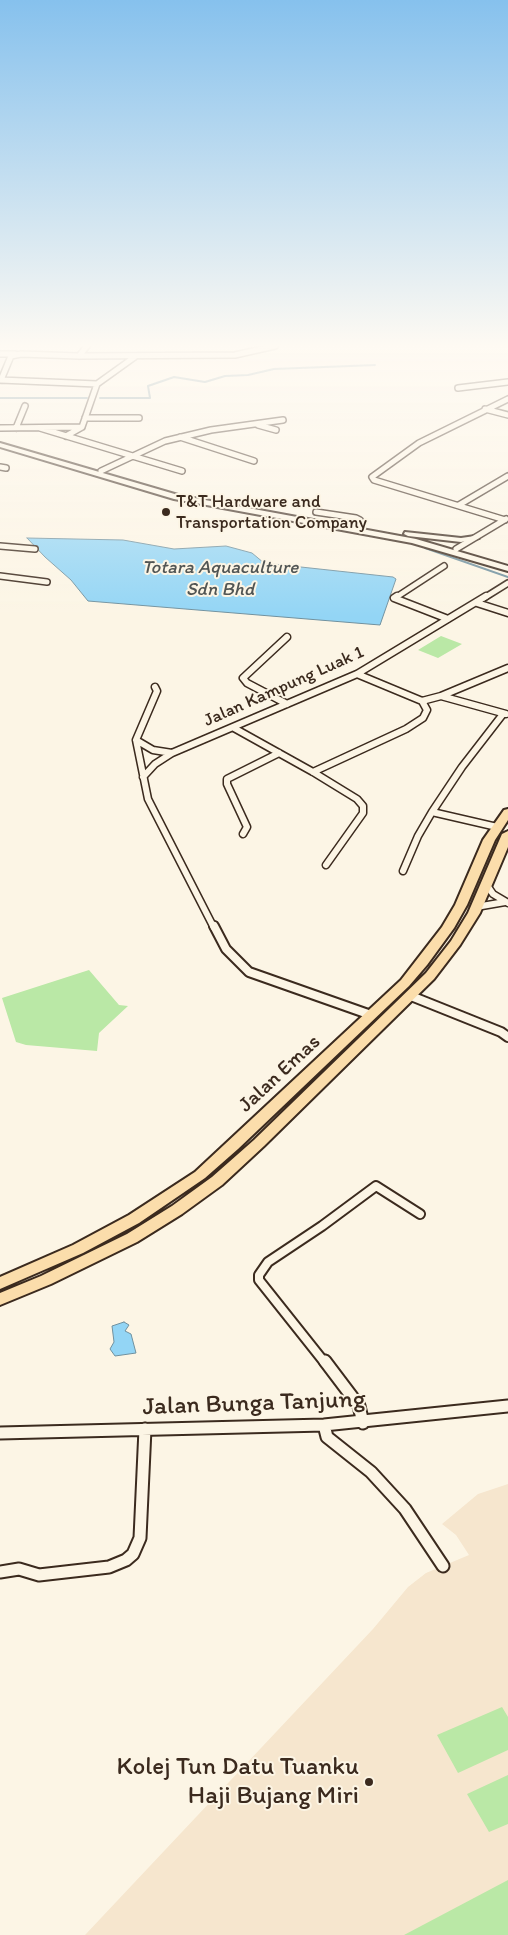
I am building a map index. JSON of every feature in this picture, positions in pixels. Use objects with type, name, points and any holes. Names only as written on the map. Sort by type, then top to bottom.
[{"type":"main road","name":"Jalan Emas","points":[[0,1299],[46,1280],[132,1238],[177,1210],[218,1181],[411,996],[446,956],[476,907],[486,884],[508,812]]},
{"type":"main road","name":"Jalan Emas","points":[[0,1282],[78,1250],[134,1219],[193,1180],[246,1134],[405,983],[424,962],[448,928],[461,905],[489,840],[502,830]]},
{"type":"street","points":[[67,436],[182,471]]},
{"type":"street","points":[[101,471],[165,442],[184,436]]},
{"type":"street","points":[[433,436],[416,445],[372,477],[374,480],[506,519]]},
{"type":"street","points":[[180,437],[254,461]]},
{"type":"street","points":[[0,440],[101,471],[187,494],[394,532],[451,539],[473,539]]},
{"type":"street","points":[[0,445],[177,497],[377,533],[444,549],[476,554],[508,564]]},
{"type":"street","points":[[459,505],[508,476]]},
{"type":"street","points":[[316,512],[360,519],[357,525]]},
{"type":"street","points":[[457,551],[506,519]]},
{"type":"street","points":[[394,532],[508,569]]},
{"type":"street","points":[[473,539],[472,548],[476,554]]},
{"type":"street","points":[[0,546],[35,548]]},
{"type":"street","points":[[444,566],[394,598],[448,619]]},
{"type":"street","points":[[0,576],[47,582]]},
{"type":"street","name":"Jalan Kampung Luak 1","points":[[144,777],[155,764],[172,753],[357,674],[508,583]]},
{"type":"street","points":[[477,603],[508,613]]},
{"type":"street","points":[[287,637],[243,678],[252,686],[287,704]]},
{"type":"street","points":[[357,674],[422,701],[441,696],[508,668]]},
{"type":"street","points":[[155,687],[158,692],[136,740],[148,799],[189,881],[233,958],[249,972],[371,1015]]},
{"type":"street","points":[[403,871],[418,836],[432,812],[462,767],[506,714],[441,696]]},
{"type":"street","points":[[313,772],[406,729],[423,718],[427,710],[422,701]]},
{"type":"street","points":[[234,728],[313,772],[357,799],[363,806],[363,813],[341,841],[335,854],[326,865]]},
{"type":"street","points":[[136,740],[153,750],[172,753]]},
{"type":"street","points":[[243,834],[247,827],[227,784],[228,779],[234,774],[279,754]]},
{"type":"street","points":[[432,812],[502,830]]},
{"type":"street","points":[[486,884],[488,890],[506,902]]},
{"type":"street","points":[[476,907],[506,902]]},
{"type":"street","points":[[411,996],[501,1032],[508,1037]]},
{"type":"street","points":[[363,1423],[358,1406],[284,1309],[259,1280],[259,1275],[268,1262],[322,1226],[379,1183],[420,1214]]},
{"type":"street","name":"Jalan Bunga Tanjung","points":[[0,1433],[324,1426],[508,1406]]},
{"type":"street","points":[[324,1426],[327,1436],[371,1472],[399,1502],[443,1566]]},
{"type":"street","points":[[0,1572],[19,1569],[39,1575],[109,1567],[126,1560],[133,1554],[140,1538],[145,1430]]},
{"type":"shaded area","name":"Kolej Tun Datu Tuanku Haji Bujang Miri","points":[[508,1484],[508,1935],[85,1935],[373,1629],[408,1587],[426,1573],[469,1555],[456,1535],[442,1524],[478,1494]]},
{"type":"green space","points":[[441,636],[462,644],[438,658],[418,650]]},
{"type":"green space","points":[[89,970],[119,1005],[128,1006],[99,1033],[97,1051],[26,1045],[16,1042],[2,998]]},
{"type":"green space","points":[[502,1707],[508,1717],[508,1750],[458,1773],[437,1735]]},
{"type":"green space","points":[[508,1775],[508,1824],[489,1832],[467,1794]]},
{"type":"green space","points":[[508,1880],[508,1935],[404,1935]]},
{"type":"water","name":"Totara Aquaculture Sdn Bhd","points":[[27,538],[123,540],[174,549],[226,546],[252,553],[264,563],[393,577],[396,579],[380,625],[88,601],[71,580]]},
{"type":"water","points":[[124,1322],[129,1325],[125,1331],[131,1334],[136,1353],[115,1356],[110,1349],[114,1342],[112,1326]]},
{"type":"waterway","points":[[425,548],[508,577]]},
{"type":"place","name":"T&T Hardware and Transportation Company","points":[[166,512]]},
{"type":"place","name":"Kolej Tun Datu Tuanku Haji Bujang Miri","points":[[369,1782]]}]
